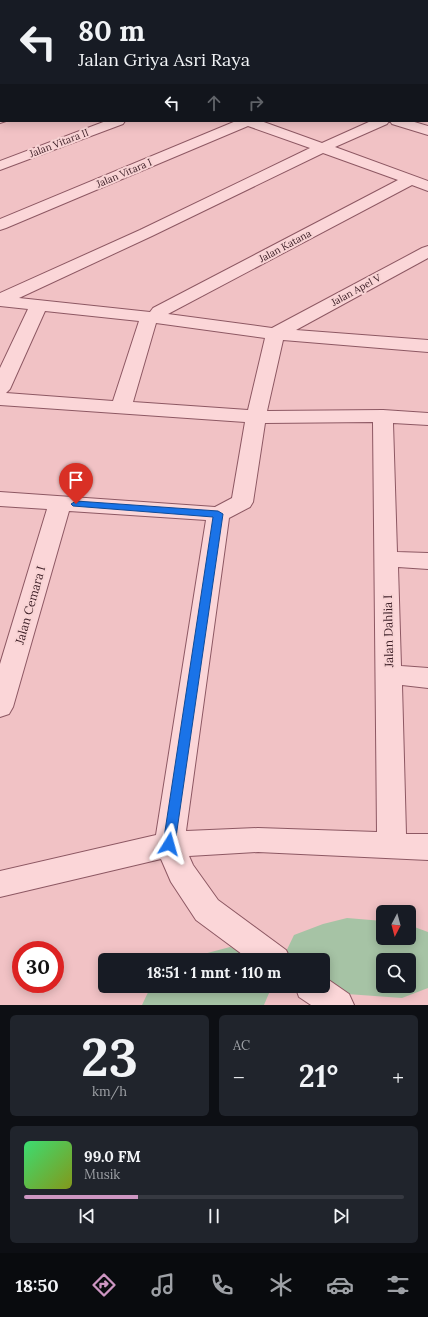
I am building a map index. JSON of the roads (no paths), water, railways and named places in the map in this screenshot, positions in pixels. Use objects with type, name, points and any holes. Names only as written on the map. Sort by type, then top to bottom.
[{"type":"street","name":"Jalan Vitara II","points":[[0,166],[115,122]]},
{"type":"street","name":"Jalan Vitara I","points":[[0,225],[246,122]]},
{"type":"street","points":[[251,122],[428,186]]},
{"type":"street","points":[[0,300],[146,234],[322,148],[380,122]]},
{"type":"street","points":[[400,122],[428,132]]},
{"type":"street","name":"Jalan Katana","points":[[154,315],[410,180]]},
{"type":"street","name":"Jalan Apel V","points":[[280,332],[428,251]]},
{"type":"street","points":[[0,300],[154,315],[280,332],[428,346]]},
{"type":"street","points":[[0,389],[39,305]]},
{"type":"street","points":[[120,408],[154,315]]},
{"type":"street","points":[[0,499],[218,514],[242,502],[256,417],[280,332]]},
{"type":"street","points":[[0,399],[256,417],[383,416],[428,419]]},
{"type":"street","name":"Jalan Dahlia I","points":[[383,416],[392,845]]},
{"type":"street","name":"Jalan Cemara I","points":[[0,707],[60,503]]},
{"type":"street","points":[[218,514],[169,844],[182,874],[207,910],[265,953]]},
{"type":"street","points":[[387,559],[428,561]]},
{"type":"street","points":[[389,674],[428,678]]},
{"type":"street","points":[[0,884],[169,844],[258,840],[428,847]]},
{"type":"street","points":[[320,993],[336,1005]]},
{"type":"waterway","points":[[330,960],[347,956],[376,958]]},
{"type":"waterway","points":[[185,1005],[191,996],[203,993]]}]
